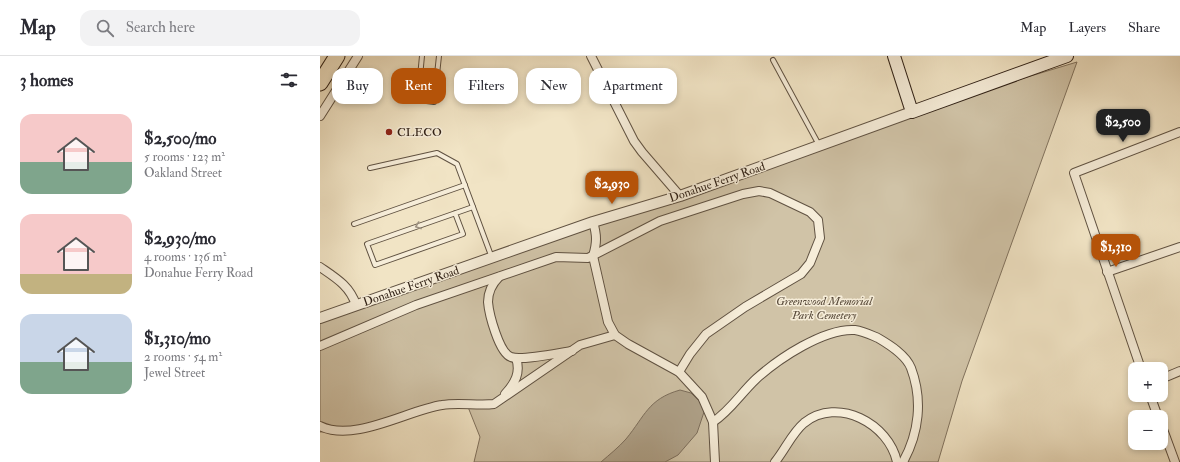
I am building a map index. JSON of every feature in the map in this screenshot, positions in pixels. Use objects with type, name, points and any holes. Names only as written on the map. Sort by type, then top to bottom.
[{"type":"highway","points":[[320,83],[337,56]]},
{"type":"main road","points":[[894,56],[912,112]]},
{"type":"main road","name":"Donahue Ferry Road","points":[[912,112],[1067,56]]},
{"type":"street","points":[[320,116],[358,56]]},
{"type":"street","points":[[591,56],[634,141],[680,196]]},
{"type":"street","name":"Donahue Ferry Road","points":[[320,318],[593,222],[680,196],[912,112]]},
{"type":"street","points":[[1139,362],[1074,173],[1180,132]]},
{"type":"street","points":[[320,346],[416,306],[556,257],[564,256],[582,258],[593,256],[660,221],[759,191],[770,193],[810,212],[818,220],[820,238],[817,250],[810,263],[801,274],[746,307],[706,334],[690,354],[679,372]]},
{"type":"street","points":[[593,222],[597,235],[593,256],[608,322],[615,335],[679,372],[702,397],[713,422],[715,462]]},
{"type":"street","points":[[1107,272],[1180,247]]},
{"type":"street","points":[[320,267],[346,286],[353,294],[356,305]]},
{"type":"street","points":[[499,277],[490,290],[489,307],[502,350],[510,356],[516,358],[573,351]]},
{"type":"street","points":[[713,422],[723,415],[768,369],[803,346],[823,337],[846,331],[863,332],[883,341],[898,351],[904,358],[913,374],[918,394],[918,419],[916,434],[903,462]]},
{"type":"street","points":[[320,426],[332,430],[340,430],[380,425],[442,404],[494,404],[588,342],[615,335]]},
{"type":"street","points":[[494,404],[511,387],[519,372],[516,358]]},
{"type":"street","points":[[1168,376],[1180,371]]},
{"type":"street","points":[[775,462],[804,423],[823,414],[835,412],[858,417],[877,428],[890,443],[897,462]]},
{"type":"street","points":[[1168,443],[1175,462]]},
{"type":"lane","points":[[422,56],[418,96],[419,100],[434,102],[439,56]]},
{"type":"lane","points":[[773,60],[819,146]]},
{"type":"lane","points":[[370,168],[437,153],[457,164],[492,258]]},
{"type":"lane","points":[[354,224],[465,185]]},
{"type":"lane","points":[[455,213],[462,234],[375,265],[367,244],[473,206]]},
{"type":"green space","name":"Greenwood Memorial Park Cemetery","points":[[1077,62],[962,381],[938,462],[474,462],[480,437],[468,407],[445,407],[348,430],[320,432],[320,318],[912,112]]},
{"type":"shaded area","points":[[680,390],[691,393],[701,403],[704,412],[697,433],[678,455],[665,462],[601,462],[626,439],[654,403],[669,394]]},
{"type":"place","name":"CLECO","points":[[389,132]]}]
